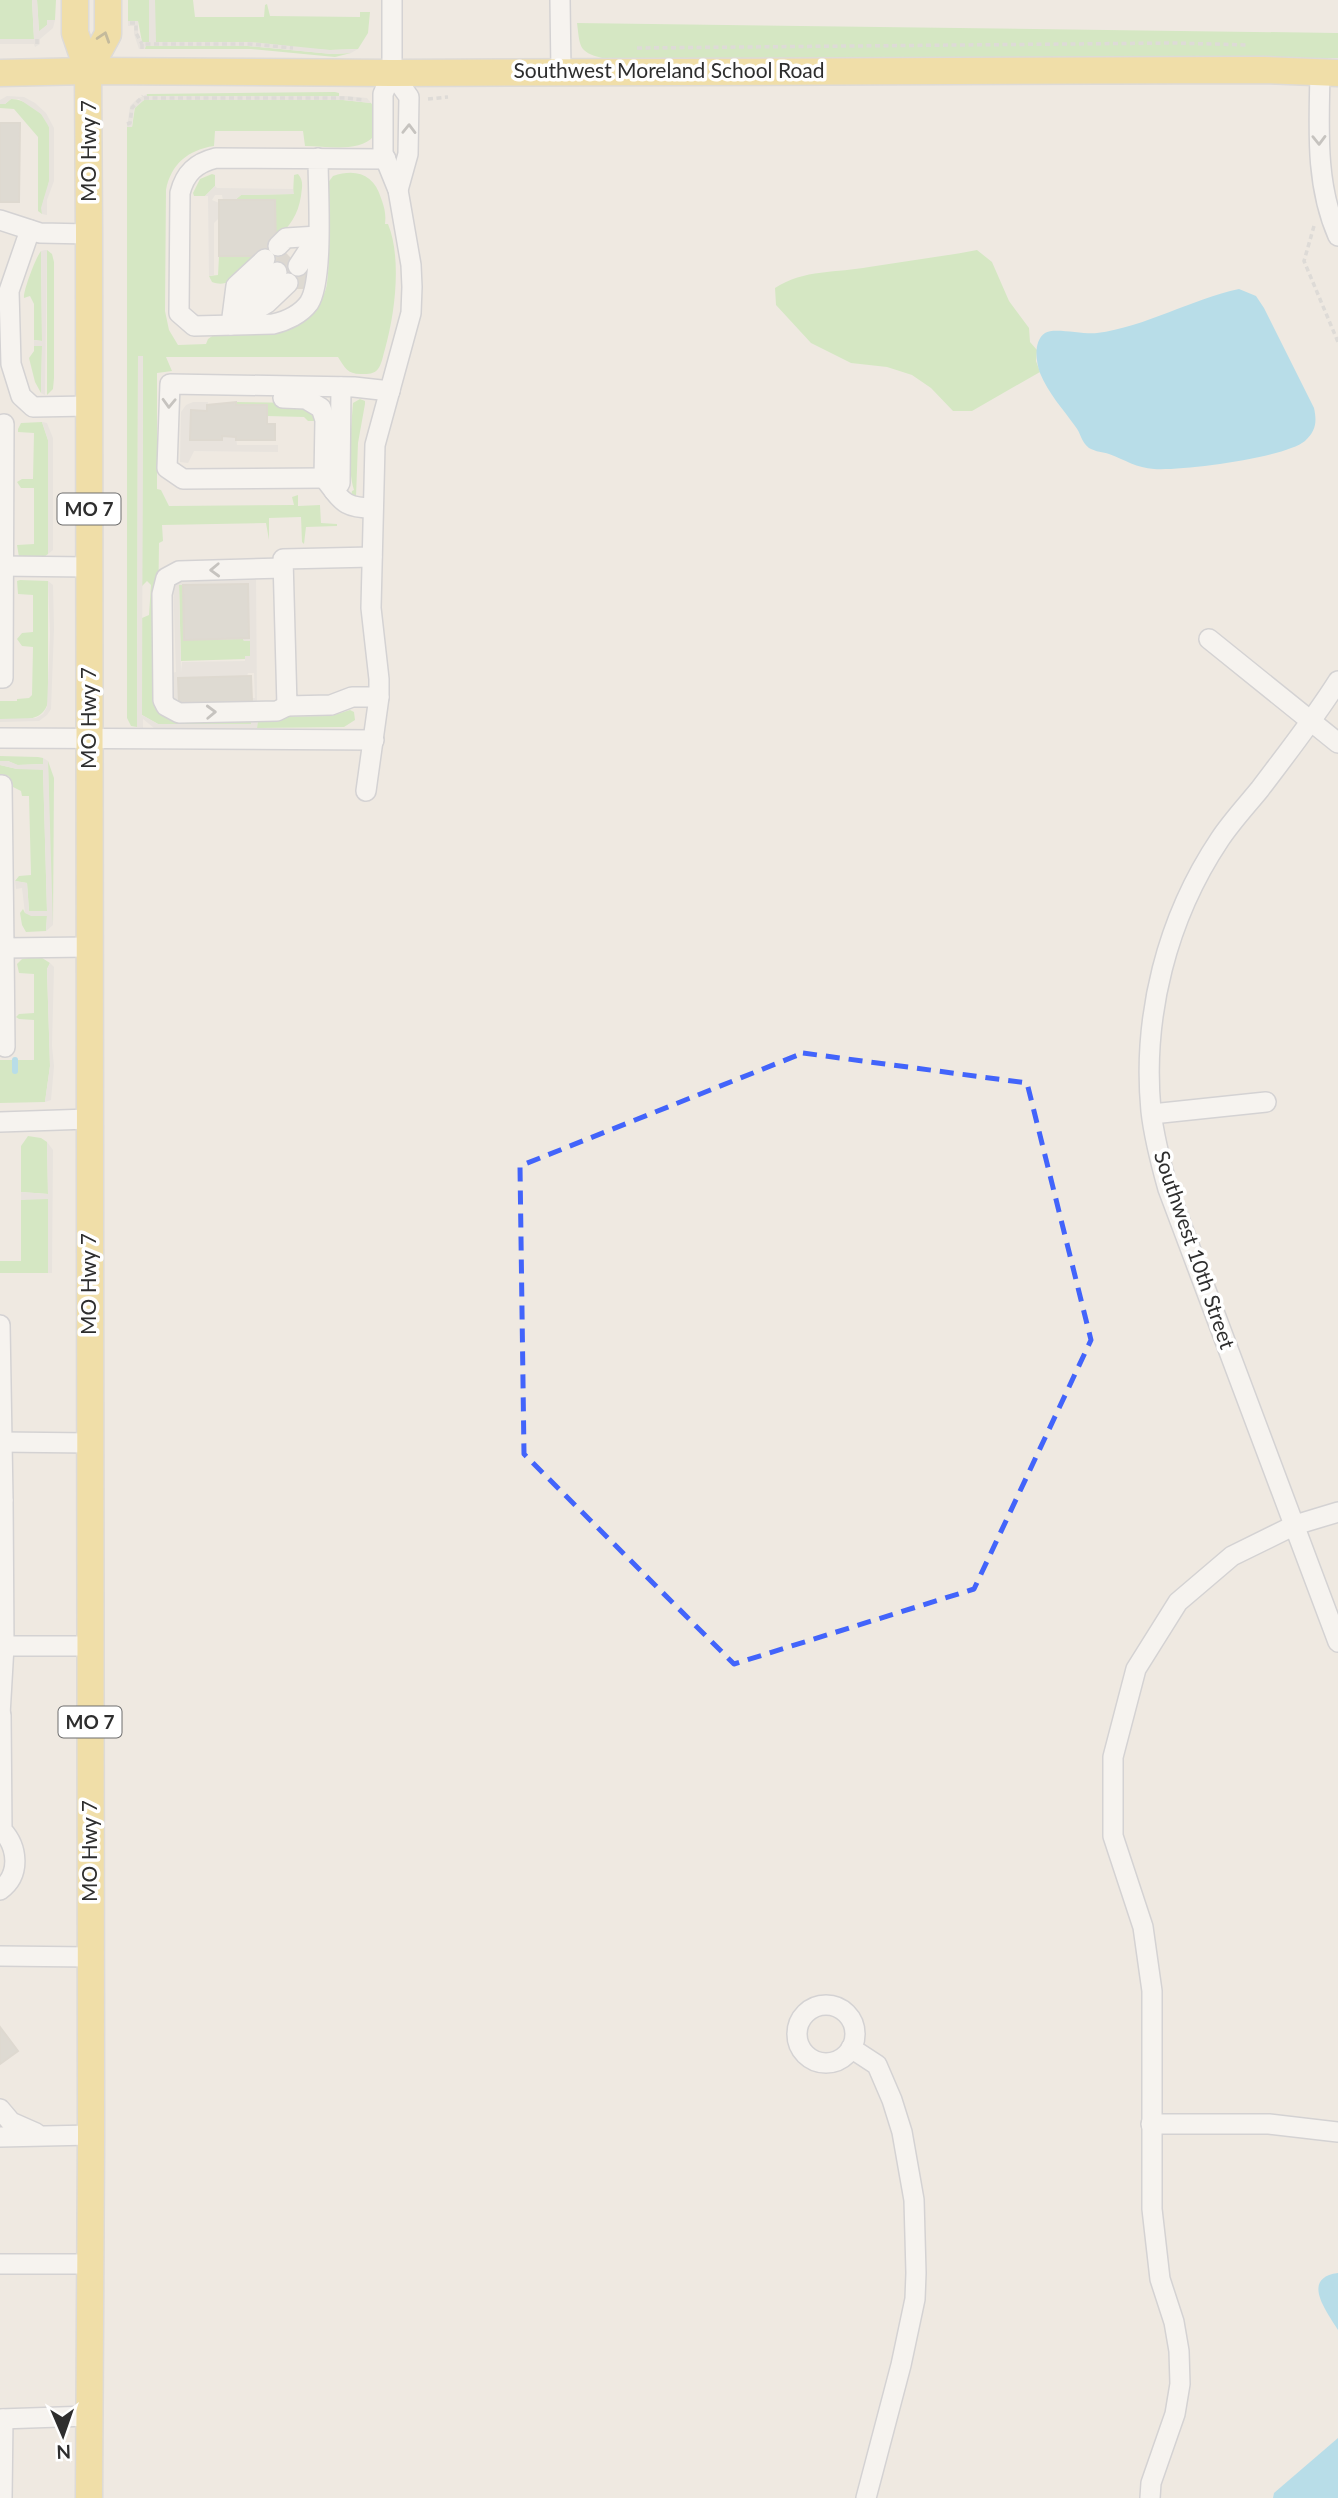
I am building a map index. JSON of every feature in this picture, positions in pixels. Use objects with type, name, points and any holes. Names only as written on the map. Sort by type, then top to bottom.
[{"type":"main road","name":"MO Hwy 7","points":[[75,0],[75,33],[88,71],[89,234],[89,2498]]},
{"type":"main road","name":"MO Hwy 7","points":[[88,71],[108,34],[108,0]]},
{"type":"main road","name":"Southwest Moreland School Road","points":[[0,73],[1329,72]]},
{"type":"street","points":[[366,791],[379,697],[371,608],[375,444],[411,313],[412,287],[411,265],[398,190],[383,153],[383,94],[392,73],[392,0]]},
{"type":"street","points":[[560,0],[561,71]]},
{"type":"street","points":[[1329,72],[1320,174],[1331,220],[1338,236]]},
{"type":"street","points":[[392,73],[409,97],[408,154],[398,190]]},
{"type":"street","points":[[318,158],[318,281],[307,306],[285,321],[273,324],[194,326],[186,321],[179,313],[180,193],[184,179],[202,162],[216,158],[318,158],[386,159]]},
{"type":"street","points":[[0,220],[40,233],[89,234]]},
{"type":"street","points":[[30,230],[7,277],[9,291],[4,361],[21,397],[33,407],[89,406]]},
{"type":"street","points":[[232,325],[236,286],[283,265],[306,266],[318,236]]},
{"type":"street","points":[[232,325],[283,265],[286,239],[318,236]]},
{"type":"street","points":[[341,387],[340,483],[183,479],[167,468],[170,384],[341,387],[390,391]]},
{"type":"street","points":[[200,384],[217,397],[296,398],[315,403],[324,412],[329,484],[353,508],[373,508]]},
{"type":"street","points":[[0,678],[3,678],[2,424],[28,402]]},
{"type":"street","points":[[287,706],[282,559],[372,557]]},
{"type":"street","points":[[2,567],[89,567]]},
{"type":"street","points":[[283,568],[179,571],[166,578],[162,594],[163,700],[166,706],[179,713],[277,711],[287,706],[331,705],[352,698],[379,697]]},
{"type":"street","points":[[1209,639],[1338,743]]},
{"type":"street","name":"Southwest 10th Street","points":[[1338,681],[1311,723],[1220,839],[1199,875],[1168,944],[1154,1004],[1150,1046],[1152,1114],[1168,1189],[1338,1642]]},
{"type":"street","points":[[0,737],[374,740]]},
{"type":"street","points":[[0,785],[1,913],[4,948],[2,1047]]},
{"type":"street","points":[[4,948],[90,947]]},
{"type":"street","points":[[1152,1114],[1266,1102]]},
{"type":"street","points":[[0,1122],[89,1119]]},
{"type":"street","points":[[0,1325],[4,1646],[1,1715],[2,1830],[11,1839],[15,1854],[15,1870],[7,1885],[0,1890]]},
{"type":"street","points":[[1,1442],[90,1443]]},
{"type":"street","points":[[1150,2498],[1151,2483],[1175,2414],[1180,2384],[1179,2351],[1174,2322],[1160,2278],[1152,2209],[1152,1991],[1143,1927],[1114,1836],[1114,1757],[1136,1669],[1178,1602],[1231,1556],[1295,1525],[1338,1512]]},
{"type":"street","points":[[4,1646],[90,1646]]},
{"type":"street","points":[[0,1956],[90,1957]]},
{"type":"street","points":[[851,2048],[877,2065],[892,2100],[902,2132],[914,2200],[915,2299],[901,2365],[866,2498]]},
{"type":"street","points":[[0,2109],[11,2122],[39,2135]]},
{"type":"street","points":[[1151,2124],[1269,2124],[1338,2132]]},
{"type":"street","points":[[0,2137],[91,2135]]},
{"type":"street","points":[[0,2264],[90,2264]]},
{"type":"street","points":[[2,2498],[1,2419],[89,2416]]},
{"type":"path","points":[[128,23],[136,23],[136,33],[142,46],[250,44],[303,49]]},
{"type":"path","points":[[37,39],[37,45]]},
{"type":"path","points":[[630,48],[1162,43],[1257,46]]},
{"type":"path","points":[[127,124],[130,123],[134,104],[144,97],[370,100]]},
{"type":"path","points":[[427,99],[448,97]]},
{"type":"path","points":[[1315,222],[1304,261],[1338,342]]},
{"type":"highlighted area","points":[[803,1053],[1027,1083],[1091,1340],[974,1589],[734,1664],[524,1454],[520,1166]]},
{"type":"green space","points":[[0,0],[32,0],[34,39],[0,39]]},
{"type":"green space","points":[[37,0],[56,0],[55,20],[47,20],[47,25],[39,32]]},
{"type":"green space","points":[[128,0],[149,0],[149,42],[142,42],[138,21],[128,21]]},
{"type":"green space","points":[[155,0],[193,0],[195,17],[264,17],[267,4],[270,16],[360,17],[360,12],[370,12],[368,33],[358,49],[155,42]]},
{"type":"green space","points":[[577,23],[1338,33],[1338,58],[602,58],[584,50]]},
{"type":"green space","points":[[145,46],[248,46],[332,54],[351,53],[335,57],[251,49],[145,49]]},
{"type":"green space","points":[[339,93],[339,96],[147,96],[147,94]]},
{"type":"green space","points":[[11,99],[34,107],[49,127],[50,178],[42,214],[38,211],[38,137],[14,109],[0,108],[0,104]]},
{"type":"green space","points":[[144,100],[343,100],[371,103],[374,107],[374,136],[351,147],[305,146],[303,131],[215,131],[214,146],[196,151],[182,160],[172,173],[166,190],[165,311],[169,330],[178,345],[206,344],[215,334],[250,335],[277,332],[300,323],[312,312],[322,298],[327,283],[327,184],[333,176],[357,173],[374,184],[383,205],[385,224],[388,224],[395,253],[396,286],[392,319],[381,362],[375,372],[350,372],[338,357],[166,357],[172,371],[157,373],[157,489],[161,490],[169,506],[294,505],[292,497],[298,495],[298,506],[320,505],[321,523],[337,524],[306,527],[304,544],[301,517],[269,518],[269,540],[266,523],[162,525],[163,541],[159,543],[157,700],[251,717],[252,724],[158,724],[142,715],[142,618],[149,615],[151,585],[147,581],[142,586],[143,356],[138,356],[137,727],[131,726],[127,718],[127,127],[132,127],[135,107]]},
{"type":"green space","points":[[298,174],[302,184],[298,209],[289,225],[276,239],[275,200],[235,200],[241,195],[293,194],[294,175]]},
{"type":"green space","points":[[215,175],[215,186],[205,196],[194,196],[200,179]]},
{"type":"green space","points":[[47,250],[52,254],[54,262],[54,378],[53,389],[47,395]]},
{"type":"green space","points":[[977,250],[992,262],[1009,301],[1029,328],[1030,342],[1037,350],[1036,361],[1040,372],[972,411],[953,411],[931,388],[912,375],[887,367],[851,363],[811,343],[776,305],[775,288],[797,278]]},
{"type":"green space","points":[[41,251],[42,341],[34,340],[34,304],[30,296],[24,298],[30,274]]},
{"type":"green space","points":[[219,256],[261,256],[239,276],[219,284],[212,282],[209,276],[218,275]]},
{"type":"green space","points":[[34,346],[42,346],[41,393],[35,382],[29,358]]},
{"type":"green space","points":[[360,399],[365,401],[365,404],[358,443],[356,497],[351,496],[354,490],[351,436],[353,403]]},
{"type":"green space","points":[[236,402],[302,403],[317,412],[316,452],[314,421],[308,421],[304,417],[267,416],[236,405]]},
{"type":"green space","points":[[42,422],[48,440],[48,554],[44,557],[19,557],[17,545],[34,544],[34,488],[21,488],[17,482],[33,479],[34,433],[18,432],[18,429],[21,423]]},
{"type":"green space","points":[[17,581],[48,581],[48,702],[41,714],[35,717],[0,719],[0,701],[17,701],[32,695],[33,647],[22,646],[17,639],[22,633],[33,632],[33,595],[18,594]]},
{"type":"green space","points":[[179,585],[183,585],[184,640],[243,639],[250,641],[250,656],[245,656],[245,659],[181,661]]},
{"type":"green space","points":[[350,710],[354,712],[355,720],[344,727],[257,728],[258,717],[331,716]]},
{"type":"green space","points":[[0,756],[38,757],[43,758],[43,764],[17,765],[0,761]]},
{"type":"green space","points":[[48,761],[54,778],[53,925],[51,916]]},
{"type":"green space","points":[[0,765],[17,769],[43,769],[47,911],[29,911],[27,883],[15,881],[19,876],[31,875],[29,796],[22,796],[21,791],[13,787],[9,776],[0,774]]},
{"type":"green space","points":[[23,909],[25,913],[47,915],[46,931],[26,932],[20,913]]},
{"type":"green space","points":[[39,956],[50,963],[47,969],[50,1066],[45,1102],[0,1103],[0,1060],[13,1060],[14,1071],[17,1060],[34,1060],[34,1020],[16,1017],[19,1014],[34,1013],[34,974],[19,973],[17,964],[22,959]]},
{"type":"green space","points":[[28,1136],[47,1142],[48,1194],[21,1192],[21,1146]]},
{"type":"green space","points":[[48,1199],[48,1273],[0,1273],[0,1261],[21,1261],[21,1200]]},
{"type":"shaded area","points":[[32,0],[37,0],[39,31],[47,25],[47,20],[55,20],[53,28],[35,47],[34,44],[0,44],[0,39],[34,39]]},
{"type":"shaded area","points":[[149,0],[155,0],[156,42],[251,42],[330,50],[358,49],[351,53],[332,54],[248,46],[146,46],[145,49],[139,49],[134,26],[128,26],[128,21],[138,21],[138,33],[142,42],[149,42]]},
{"type":"shaded area","points":[[147,94],[346,96],[367,98],[371,103],[343,100],[144,100],[134,109],[132,127],[127,127],[130,106]]},
{"type":"shaded area","points":[[7,96],[24,97],[35,103],[46,113],[54,128],[54,181],[47,200],[47,215],[42,214],[41,208],[49,181],[49,127],[41,114],[19,99],[0,104],[0,100]]},
{"type":"shaded area","points":[[215,186],[293,189],[294,194],[241,195],[235,200],[223,200],[222,195],[215,195],[212,200],[219,203],[219,218],[214,223],[214,275],[209,276],[208,196],[205,196]]},
{"type":"shaded area","points":[[47,250],[45,395],[41,393],[42,346],[34,346],[34,340],[42,341],[41,251]]},
{"type":"shaded area","points":[[138,356],[143,356],[142,715],[158,724],[251,724],[251,717],[258,717],[257,728],[154,728],[143,719],[143,728],[137,727]]},
{"type":"shaded area","points":[[208,402],[207,411],[191,411],[191,440],[236,437],[237,445],[278,445],[278,452],[194,451],[188,463],[180,462],[181,412],[186,405]]},
{"type":"shaded area","points":[[42,422],[47,423],[53,438],[53,550],[48,554],[48,440]]},
{"type":"shaded area","points":[[250,575],[256,575],[257,706],[251,706],[252,698],[255,698],[254,673],[248,673],[247,676],[178,678],[179,699],[172,699],[172,673],[176,672],[173,581],[178,578],[180,581],[251,580]],"holes":[[[247,584],[249,638],[243,639],[250,641],[250,656],[245,656],[245,661],[182,662],[181,673],[179,585]]]},
{"type":"shaded area","points":[[48,581],[53,585],[51,709],[39,721],[0,722],[0,719],[36,718],[43,714],[47,707],[50,634]]},
{"type":"shaded area","points":[[43,758],[48,761],[53,925],[46,931],[47,916],[31,916],[25,913],[22,888],[16,889],[15,881],[27,883],[29,911],[47,911],[43,770],[0,765],[0,761],[18,765],[43,764]]},
{"type":"shaded area","points":[[50,963],[54,967],[54,1066],[51,1100],[45,1102],[50,1066],[47,969]]},
{"type":"shaded area","points":[[47,1142],[53,1150],[52,1273],[48,1273],[48,1199],[21,1200],[21,1192],[48,1194]]},
{"type":"water","points":[[1239,289],[1256,296],[1264,308],[1314,408],[1315,426],[1309,437],[1294,447],[1255,458],[1209,466],[1168,469],[1142,467],[1086,446],[1040,373],[1036,352],[1041,337],[1049,331],[1091,333],[1115,330]]},
{"type":"water","points":[[1338,2273],[1338,2330],[1323,2305],[1318,2288],[1320,2281]]},
{"type":"water","points":[[1338,2438],[1338,2498],[1273,2498],[1274,2493]]},
{"type":"building","points":[[0,123],[20,123],[19,202],[0,202]]},
{"type":"building","points":[[219,200],[275,200],[276,244],[261,256],[219,256]]},
{"type":"building","points":[[276,244],[306,275],[306,288],[292,288],[261,256]]},
{"type":"building","points":[[236,402],[236,405],[267,405],[267,424],[275,424],[275,440],[236,440],[236,437],[222,436],[222,440],[190,440],[191,410],[207,411],[207,405]]},
{"type":"building","points":[[248,584],[249,638],[184,640],[183,585]]},
{"type":"building","points":[[251,676],[252,701],[239,702],[239,706],[228,707],[228,702],[179,703],[178,678]]},
{"type":"building","points":[[0,2027],[18,2051],[0,2064]]},
{"type":"waterway","points":[[15,1060],[15,1071]]},
{"type":"tunnel","points":[[277,272],[291,259]]}]
